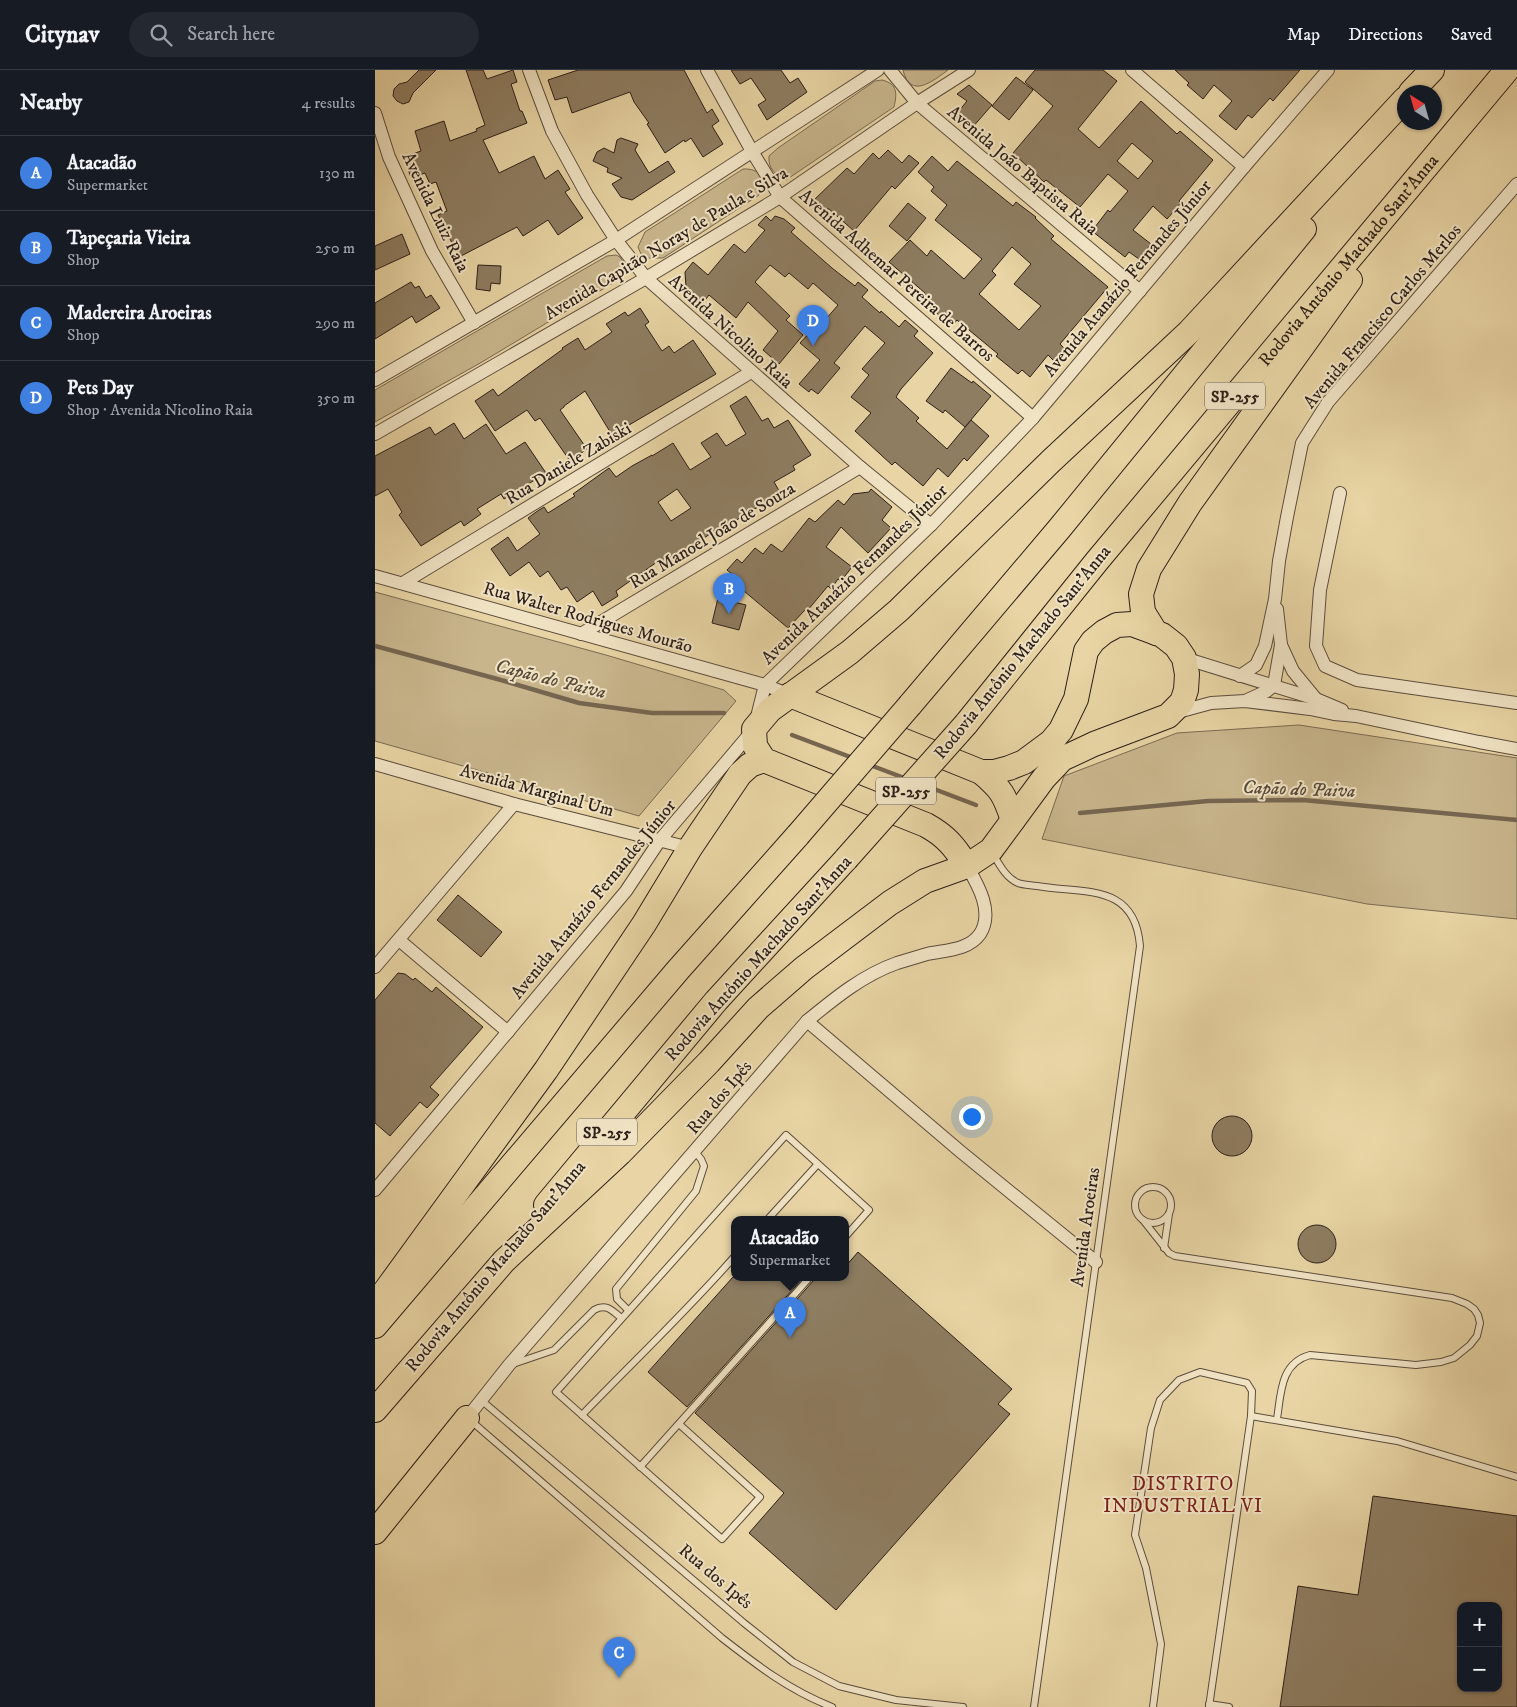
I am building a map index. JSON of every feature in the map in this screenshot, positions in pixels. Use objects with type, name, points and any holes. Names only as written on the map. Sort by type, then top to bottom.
[{"type":"highway","points":[[1418,85],[1433,70]]},
{"type":"highway","points":[[1421,85],[1433,70]]},
{"type":"highway","points":[[1156,633],[1143,612],[1141,594],[1149,569],[1190,504],[1367,257],[1508,70]]},
{"type":"highway","name":"Rodovia Antônio Machado Sant'Anna","points":[[375,1410],[716,1001],[966,724],[1097,561],[1508,70]]},
{"type":"highway","points":[[967,866],[956,849],[941,834],[926,825],[764,760],[755,746],[754,729],[770,710],[850,652],[899,610],[1051,461],[1189,332],[1397,108]]},
{"type":"highway","name":"SP-255","points":[[375,1326],[678,970],[798,835],[1059,529],[1397,116]]},
{"type":"highway","points":[[375,1410],[504,1261],[620,1153],[709,1062],[758,1008],[804,968],[890,903],[925,881],[967,866],[991,850],[1044,778],[1062,759],[1094,744],[1168,716],[1182,702],[1186,690],[1187,674],[1184,658],[1176,646],[1162,635],[1132,624],[1117,625],[1104,632],[1093,641],[1086,651],[1076,699],[1061,730],[1051,742],[1037,754],[1017,765],[995,772],[981,772]]},
{"type":"highway","points":[[791,695],[981,772],[1005,796],[1013,820]]},
{"type":"highway","points":[[375,1305],[546,1070],[644,924],[690,848],[740,774],[750,766],[764,760]]},
{"type":"highway","points":[[375,1532],[474,1409]]},
{"type":"street","name":"Avenida Nicolino Raia","points":[[529,70],[552,131],[587,195],[616,240],[646,278],[860,468],[931,526]]},
{"type":"street","name":"Avenida Adhemar Pereira de Barros","points":[[707,70],[780,197],[1033,418]]},
{"type":"street","name":"Avenida Capitão Noray de Paula e Silva","points":[[375,380],[616,240],[753,153],[878,70]]},
{"type":"street","name":"Avenida João Baptista Raia","points":[[890,70],[917,103],[1140,291]]},
{"type":"street","name":"Avenida Capitão Noray de Paula e Silva","points":[[375,434],[646,278],[780,197],[917,103],[969,70]]},
{"type":"street","points":[[1132,70],[1244,167]]},
{"type":"street","name":"Avenida Atanázio Fernandes Júnior","points":[[375,1190],[626,891],[660,840],[754,729],[765,685],[931,526],[1033,418],[1328,70]]},
{"type":"street","name":"Avenida Luiz Raia","points":[[375,113],[389,157],[432,251],[474,323]]},
{"type":"street","name":"Avenida Francisco Carlos Merlos","points":[[1275,599],[1279,561],[1303,443],[1328,402],[1517,184]]},
{"type":"street","name":"Rua Daniele Zabiski","points":[[403,583],[751,372]]},
{"type":"street","name":"Rua Manoel João de Souza","points":[[581,634],[860,468]]},
{"type":"street","points":[[1340,492],[1320,590],[1316,646],[1325,666],[1357,680],[1517,703]]},
{"type":"street","name":"Rua Walter Rodrigues Mourão","points":[[375,576],[765,685],[791,695]]},
{"type":"street","points":[[1275,599],[1281,645],[1293,671],[1316,699]]},
{"type":"street","points":[[1240,676],[1256,665],[1265,646],[1275,599]]},
{"type":"street","points":[[1245,702],[1267,691],[1274,685],[1281,645]]},
{"type":"street","points":[[1184,658],[1316,699],[1356,716]]},
{"type":"street","points":[[1168,716],[1211,703],[1245,702],[1356,716],[1517,749]]},
{"type":"street","name":"Avenida Marginal Um","points":[[375,764],[514,804],[690,848]]},
{"type":"street","points":[[375,967],[514,804]]},
{"type":"street","name":"Rua dos Ipês","points":[[474,1409],[509,1365],[807,1021],[839,994],[875,973],[897,963],[928,954],[947,952],[968,944],[980,934],[985,917],[984,901],[979,887],[967,866]]},
{"type":"street","points":[[399,940],[508,1032]]},
{"type":"street","points":[[807,1021],[961,1152],[1096,1262]]},
{"type":"lane","name":"Avenida Aroeiras","points":[[991,850],[1007,874],[1018,883],[1109,895],[1125,908],[1136,924],[1140,946],[1035,1707]]},
{"type":"lane","points":[[679,1424],[761,1497],[722,1539],[556,1392],[786,1135],[869,1210],[849,1232]]},
{"type":"lane","points":[[628,1310],[617,1299],[616,1289],[696,1191],[703,1166],[701,1158],[695,1152]]},
{"type":"lane","points":[[771,1216],[817,1165]]},
{"type":"lane","points":[[1164,1248],[1171,1202],[1165,1191],[1160,1188],[1149,1187],[1143,1190],[1136,1199],[1136,1210],[1164,1248],[1175,1256],[1452,1298],[1467,1304],[1478,1315],[1480,1323],[1477,1336],[1470,1345],[1453,1358],[1441,1362],[1416,1365],[1310,1355],[1302,1357],[1288,1369],[1285,1376],[1277,1420]]},
{"type":"lane","points":[[1143,1220],[1154,1223],[1160,1221],[1169,1213]]},
{"type":"lane","points":[[582,1415],[635,1359],[697,1299],[731,1261]]},
{"type":"lane","points":[[640,1467],[806,1281]]},
{"type":"lane","points":[[509,1365],[555,1350],[594,1310],[600,1307],[609,1308],[621,1318]]},
{"type":"lane","points":[[1153,1707],[1161,1644],[1146,1568],[1135,1535],[1151,1428],[1160,1400],[1179,1380],[1200,1372],[1247,1383],[1252,1391],[1251,1416],[1209,1705],[1229,1707]]},
{"type":"lane","points":[[474,1409],[722,1638],[766,1672],[808,1697],[832,1707]]},
{"type":"lane","name":"Rua dos Ipês","points":[[474,1409],[793,1662],[839,1686],[897,1700],[963,1707]]},
{"type":"lane","points":[[1251,1416],[1397,1441],[1517,1477]]},
{"type":"shaded area","points":[[903,70],[948,70],[929,83],[916,86],[906,79]]},
{"type":"shaded area","points":[[882,80],[894,87],[896,98],[894,107],[786,180],[773,171],[769,156],[778,148],[875,81]]},
{"type":"shaded area","points":[[743,169],[749,169],[761,176],[764,184],[759,195],[663,258],[647,258],[641,254],[638,247],[645,232]]},
{"type":"shaded area","points":[[616,255],[620,257],[627,268],[625,274],[613,283],[482,362],[375,422],[375,390],[607,256]]},
{"type":"shaded area","points":[[375,592],[606,655],[724,690],[736,701],[639,816],[375,741]]},
{"type":"shaded area","points":[[1299,725],[1517,758],[1517,919],[1367,904],[1042,839],[1064,776],[1177,733]]},
{"type":"building","points":[[419,70],[436,70],[413,93],[409,102],[403,104],[397,101],[393,96],[394,89],[399,84],[407,82]]},
{"type":"building","points":[[466,70],[483,70],[487,79],[513,70],[517,82],[511,84],[520,111],[522,111],[527,123],[483,140],[499,173],[534,156],[545,179],[558,170],[570,189],[565,192],[583,218],[558,235],[548,220],[523,236],[517,227],[459,257],[438,215],[447,211],[436,182],[430,184],[425,173],[411,178],[404,157],[421,151],[415,131],[444,121],[450,141],[477,131],[476,129],[485,125]]},
{"type":"building","points":[[578,70],[684,70],[707,113],[712,109],[719,121],[712,126],[723,144],[703,157],[691,138],[685,142],[684,140],[665,153],[647,124],[649,123],[634,102],[630,92],[572,113],[567,97],[555,100],[548,80]]},
{"type":"building","points":[[731,70],[781,70],[790,83],[798,78],[807,92],[767,120],[758,105],[766,100],[751,78],[740,84]]},
{"type":"building","points":[[1035,70],[1103,70],[1117,81],[1078,129],[1099,148],[1141,101],[1177,134],[1180,131],[1213,160],[1179,201],[1181,203],[1167,219],[1153,206],[1133,230],[1151,244],[1139,259],[1129,252],[1125,257],[1092,231],[1108,210],[1110,212],[1128,191],[1108,174],[1080,207],[1046,180],[1044,182],[1013,153],[1053,106],[1025,82]],"holes":[[[1132,143],[1153,161],[1138,179],[1117,161]]]},
{"type":"building","points":[[1175,70],[1300,70],[1273,101],[1270,98],[1252,118],[1248,115],[1236,130],[1219,116],[1232,101],[1214,85],[1203,99],[1187,85],[1189,83]]},
{"type":"building","points":[[1016,77],[1033,90],[1009,120],[992,106]]},
{"type":"building","points":[[969,85],[992,105],[971,129],[954,117],[967,101],[957,94]]},
{"type":"building","points":[[621,138],[638,144],[635,150],[649,173],[668,161],[675,172],[632,200],[621,197],[612,184],[622,178],[607,172],[608,168],[593,161],[597,152],[604,148],[614,153],[617,140]]},
{"type":"building","points":[[888,150],[902,163],[909,155],[919,163],[895,189],[892,186],[854,231],[829,209],[817,209],[815,199],[847,168],[854,174],[873,153],[879,159]]},
{"type":"building","points":[[932,156],[948,171],[957,161],[1013,206],[1016,202],[1036,217],[1054,236],[1051,239],[1108,287],[1060,344],[1065,349],[1054,361],[1048,355],[1030,377],[1022,370],[1018,374],[996,356],[998,354],[957,320],[952,326],[920,299],[925,293],[889,262],[910,240],[927,256],[931,250],[964,279],[982,259],[935,220],[947,205],[931,191],[934,187],[918,172]],"holes":[[[1012,247],[1031,264],[1014,284],[1041,306],[1019,330],[979,294],[996,275],[992,271]]]},
{"type":"building","points":[[908,203],[926,218],[907,241],[889,226]]},
{"type":"building","points":[[766,216],[771,221],[775,216],[784,219],[795,228],[791,232],[832,268],[855,286],[858,282],[868,290],[862,297],[880,313],[881,311],[899,327],[905,320],[918,331],[914,336],[933,353],[896,397],[919,418],[916,421],[947,449],[971,420],[989,436],[967,461],[964,458],[948,477],[938,468],[923,486],[895,462],[892,465],[855,431],[871,413],[851,397],[869,375],[862,369],[885,343],[865,326],[834,363],[840,368],[818,394],[811,389],[809,392],[799,384],[820,360],[800,343],[811,331],[814,333],[838,305],[813,283],[808,289],[789,273],[785,277],[770,265],[755,282],[790,316],[786,320],[803,335],[779,364],[763,350],[778,331],[748,302],[736,318],[709,295],[699,308],[690,300],[686,287],[685,272],[693,262],[708,275],[734,244],[745,253],[765,230],[758,225]]},
{"type":"building","points":[[402,234],[410,254],[375,270],[375,246]]},
{"type":"building","points":[[478,265],[501,266],[500,284],[491,283],[490,291],[476,289]]},
{"type":"building","points":[[411,282],[415,288],[419,286],[426,298],[431,295],[440,308],[416,323],[412,316],[375,339],[375,303]]},
{"type":"building","points":[[640,308],[649,322],[645,325],[662,351],[669,346],[674,353],[693,340],[716,374],[612,435],[585,391],[560,410],[587,449],[570,461],[540,418],[535,421],[527,410],[495,431],[475,401],[493,389],[498,396],[578,338],[585,350],[612,332],[606,324],[625,312],[628,316]]},
{"type":"building","points":[[951,368],[972,383],[973,381],[991,396],[965,427],[945,410],[943,413],[926,401]]},
{"type":"building","points":[[746,396],[762,421],[768,418],[774,428],[788,420],[811,455],[793,466],[795,470],[774,482],[781,494],[725,528],[727,531],[717,538],[713,532],[689,548],[692,552],[664,572],[657,562],[616,591],[618,596],[602,606],[593,591],[577,602],[567,587],[561,590],[548,571],[540,577],[529,562],[510,576],[491,549],[508,537],[517,551],[540,534],[528,518],[544,507],[548,513],[575,496],[573,494],[609,468],[616,477],[673,443],[690,470],[711,457],[701,443],[717,433],[726,446],[746,434],[730,406]],"holes":[[[677,489],[691,508],[671,521],[658,502]]]},
{"type":"building","points":[[454,423],[464,439],[486,424],[506,454],[525,442],[546,473],[504,499],[501,494],[477,509],[481,514],[464,526],[461,521],[421,546],[399,515],[402,512],[388,489],[375,496],[375,456],[430,427],[435,435]]},
{"type":"building","points":[[871,489],[892,507],[882,520],[891,528],[868,553],[841,527],[826,547],[852,567],[841,581],[838,579],[831,589],[828,586],[807,611],[805,610],[788,628],[732,581],[736,577],[727,570],[737,559],[742,563],[755,548],[763,554],[771,544],[782,552],[809,518],[815,522],[838,500],[844,505],[853,494],[869,492]]},
{"type":"building","points":[[718,598],[746,605],[739,630],[712,623]]},
{"type":"building","points":[[458,895],[502,932],[481,957],[437,920]]},
{"type":"building","points":[[398,973],[405,974],[413,980],[415,978],[432,992],[436,987],[483,1027],[430,1087],[439,1095],[427,1108],[420,1102],[390,1136],[375,1123],[375,1000]]},
{"type":"building","points":[[1236,1116],[1243,1119],[1249,1125],[1252,1136],[1251,1144],[1243,1153],[1236,1156],[1228,1156],[1221,1153],[1213,1144],[1212,1132],[1215,1125],[1224,1117]]},
{"type":"building","points":[[1317,1225],[1331,1230],[1336,1244],[1331,1258],[1317,1263],[1303,1258],[1298,1244],[1303,1230]]},
{"type":"building","points":[[858,1252],[1012,1389],[998,1404],[1010,1414],[836,1610],[749,1533],[784,1493],[695,1413],[813,1281],[849,1281],[849,1262]]},
{"type":"building","points":[[731,1279],[731,1281],[800,1281],[687,1407],[648,1372]]},
{"type":"building","points":[[1373,1496],[1517,1516],[1517,1707],[1280,1707],[1298,1586],[1358,1595]]},
{"type":"waterway","name":"Capão do Paiva","points":[[375,646],[579,703],[652,713],[724,713]]},
{"type":"waterway","points":[[792,735],[853,758]]},
{"type":"waterway","points":[[870,765],[907,779]]},
{"type":"waterway","points":[[921,784],[976,805]]},
{"type":"waterway","name":"Capão do Paiva","points":[[1080,813],[1208,801],[1303,800],[1517,820]]},
{"type":"place","name":"Pets Day","points":[[813,346]]},
{"type":"place","name":"Tapeçaria Vieira","points":[[729,614]]},
{"type":"place","name":"Atacadão","points":[[790,1338]]},
{"type":"place","name":"Madereira Aroeiras","points":[[619,1678]]},
{"type":"district","name":"DISTRITO INDUSTRIAL VI","points":[[1183,1494]]}]
